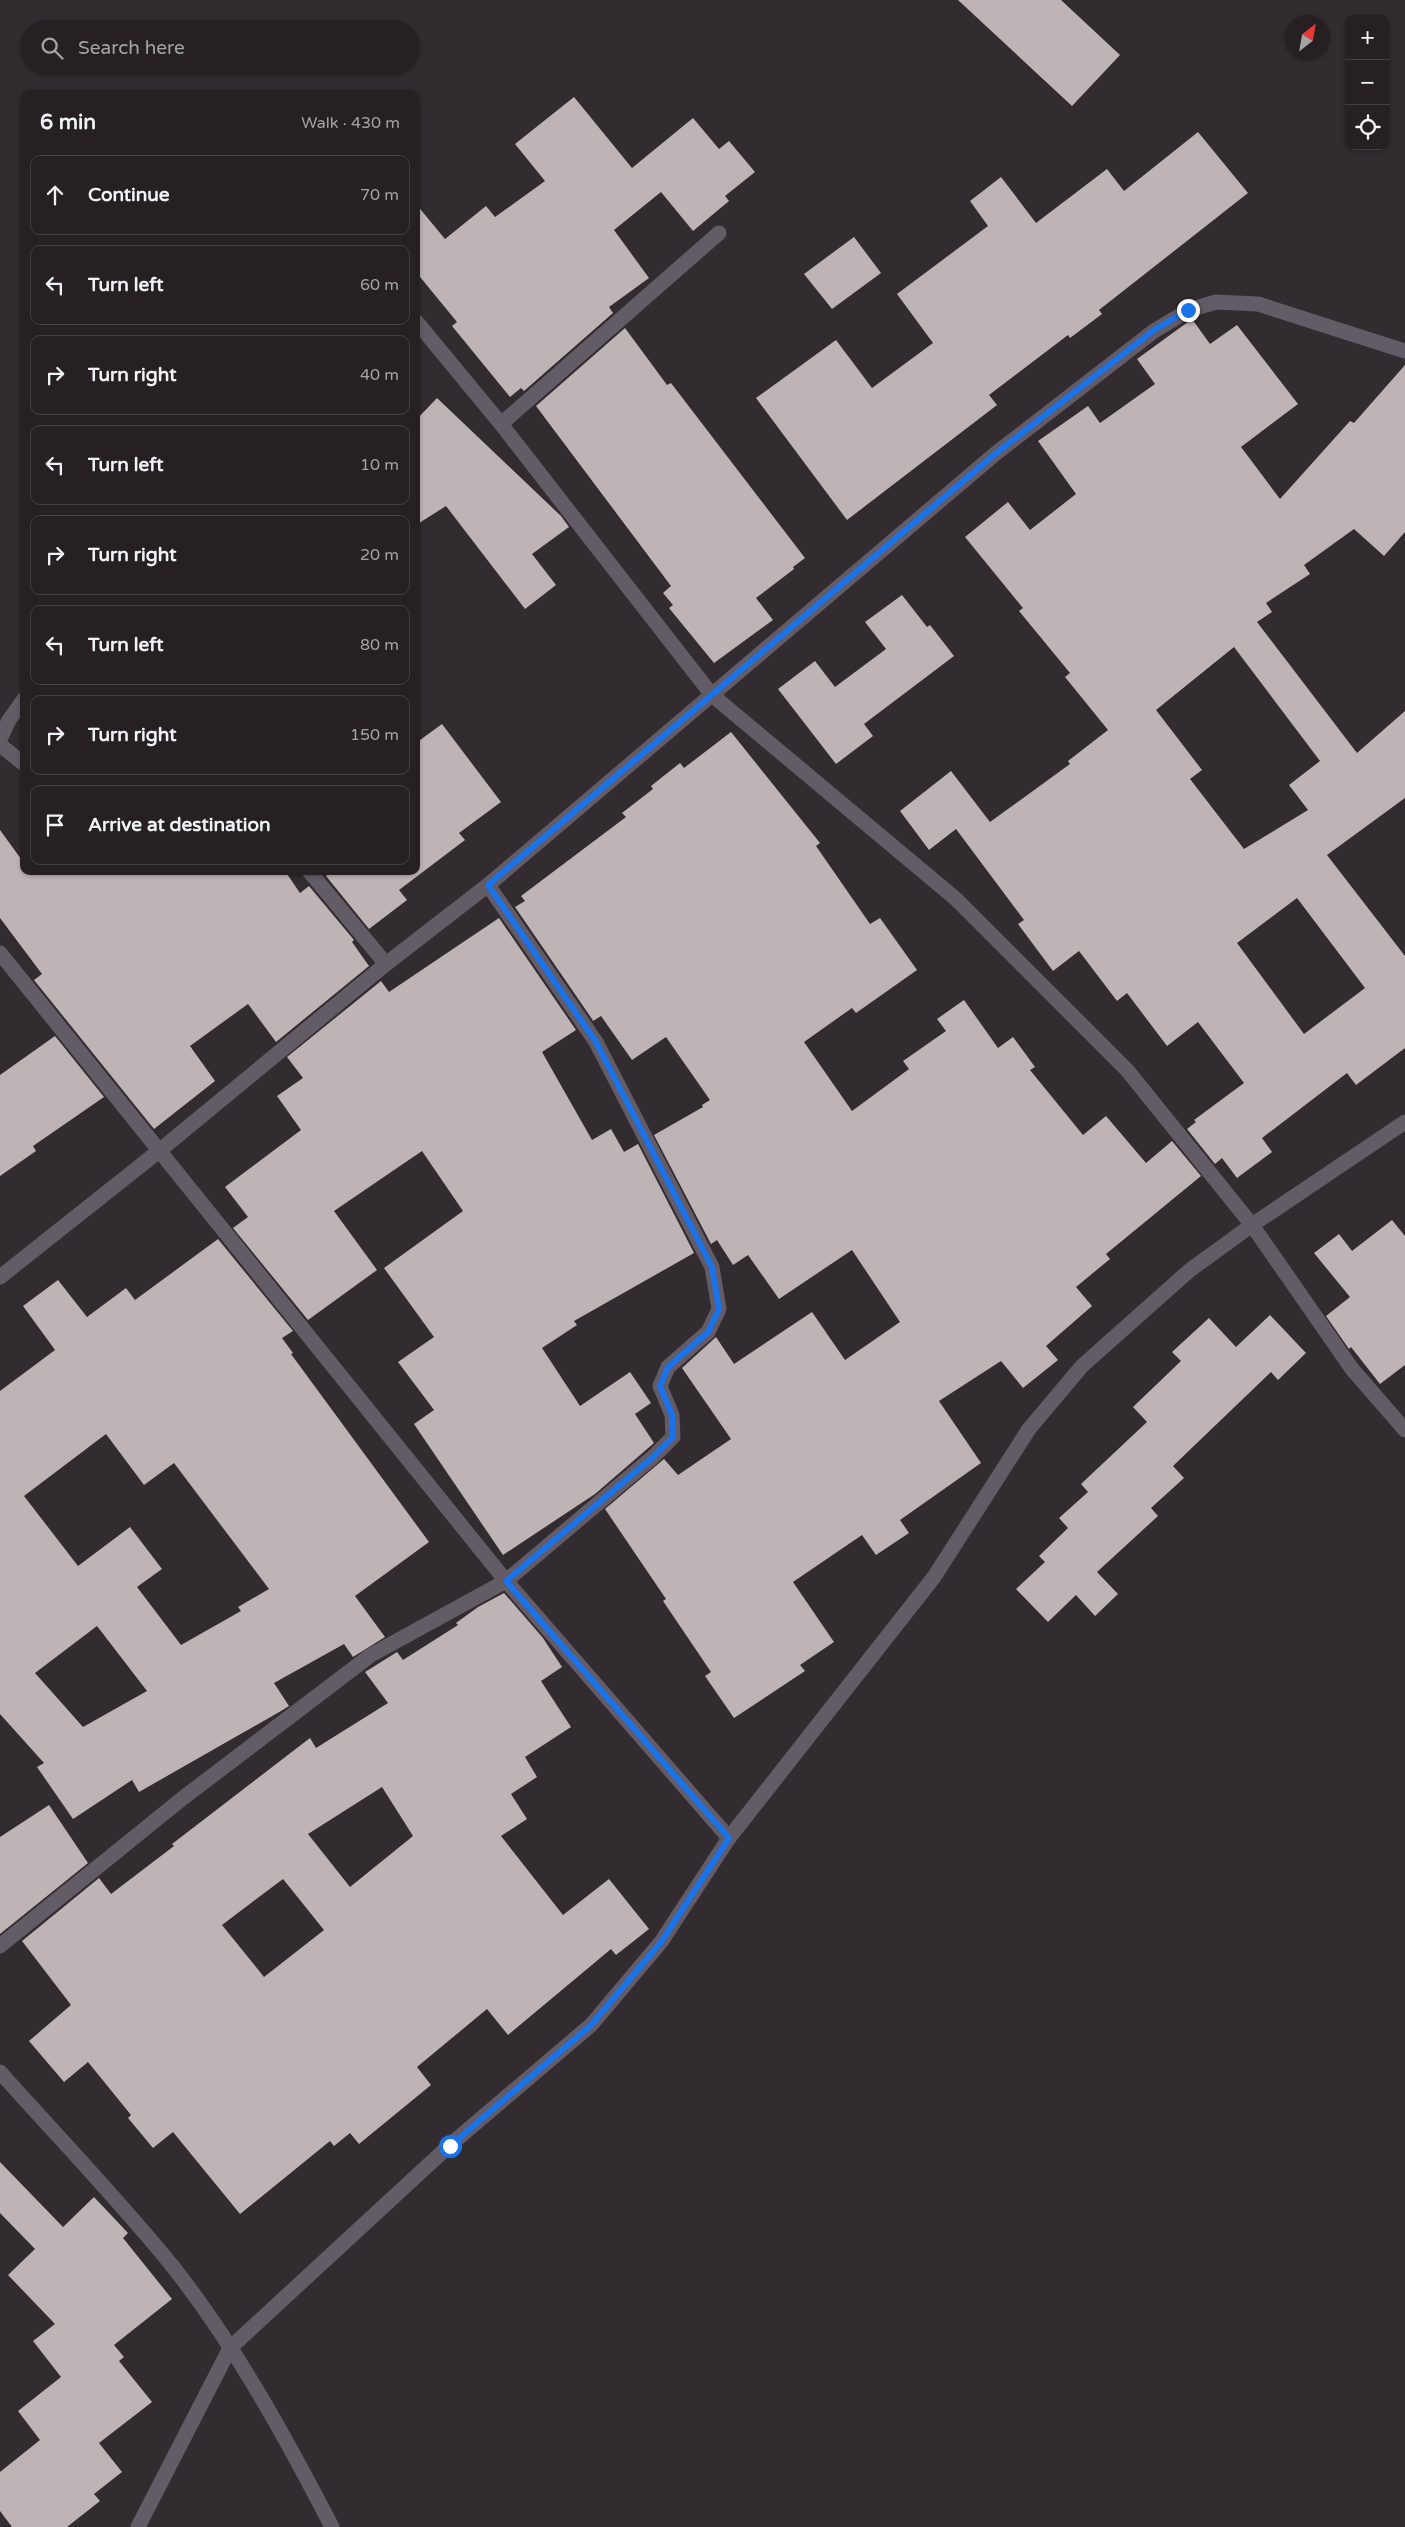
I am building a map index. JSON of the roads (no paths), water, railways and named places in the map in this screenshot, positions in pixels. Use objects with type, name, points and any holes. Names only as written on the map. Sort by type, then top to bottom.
[{"type":"street","points":[[502,424],[719,233]]},
{"type":"street","points":[[0,1277],[159,1151],[386,964],[488,885],[995,454],[1154,330],[1188,310],[1216,302],[1258,304],[1405,351]]},
{"type":"street","points":[[420,326],[502,424],[712,695],[956,899],[1127,1070],[1252,1225],[1352,1369],[1405,1430]]},
{"type":"street","points":[[0,739],[9,720],[20,705]]},
{"type":"street","points":[[0,745],[20,761]]},
{"type":"street","points":[[312,875],[386,964]]},
{"type":"street","points":[[0,1946],[183,1798],[372,1655],[444,1613],[506,1581],[653,1457],[673,1437],[672,1415],[660,1386],[668,1367],[708,1332],[719,1309],[712,1267],[596,1042],[488,885]]},
{"type":"street","points":[[0,953],[506,1581],[729,1838]]},
{"type":"street","points":[[138,2527],[230,2348],[450,2146],[591,2025],[661,1942],[729,1838],[934,1577],[1029,1429],[1082,1366],[1190,1270],[1252,1225],[1405,1122]]},
{"type":"street","points":[[0,2072],[174,2269],[230,2348],[300,2464],[332,2527]]}]
